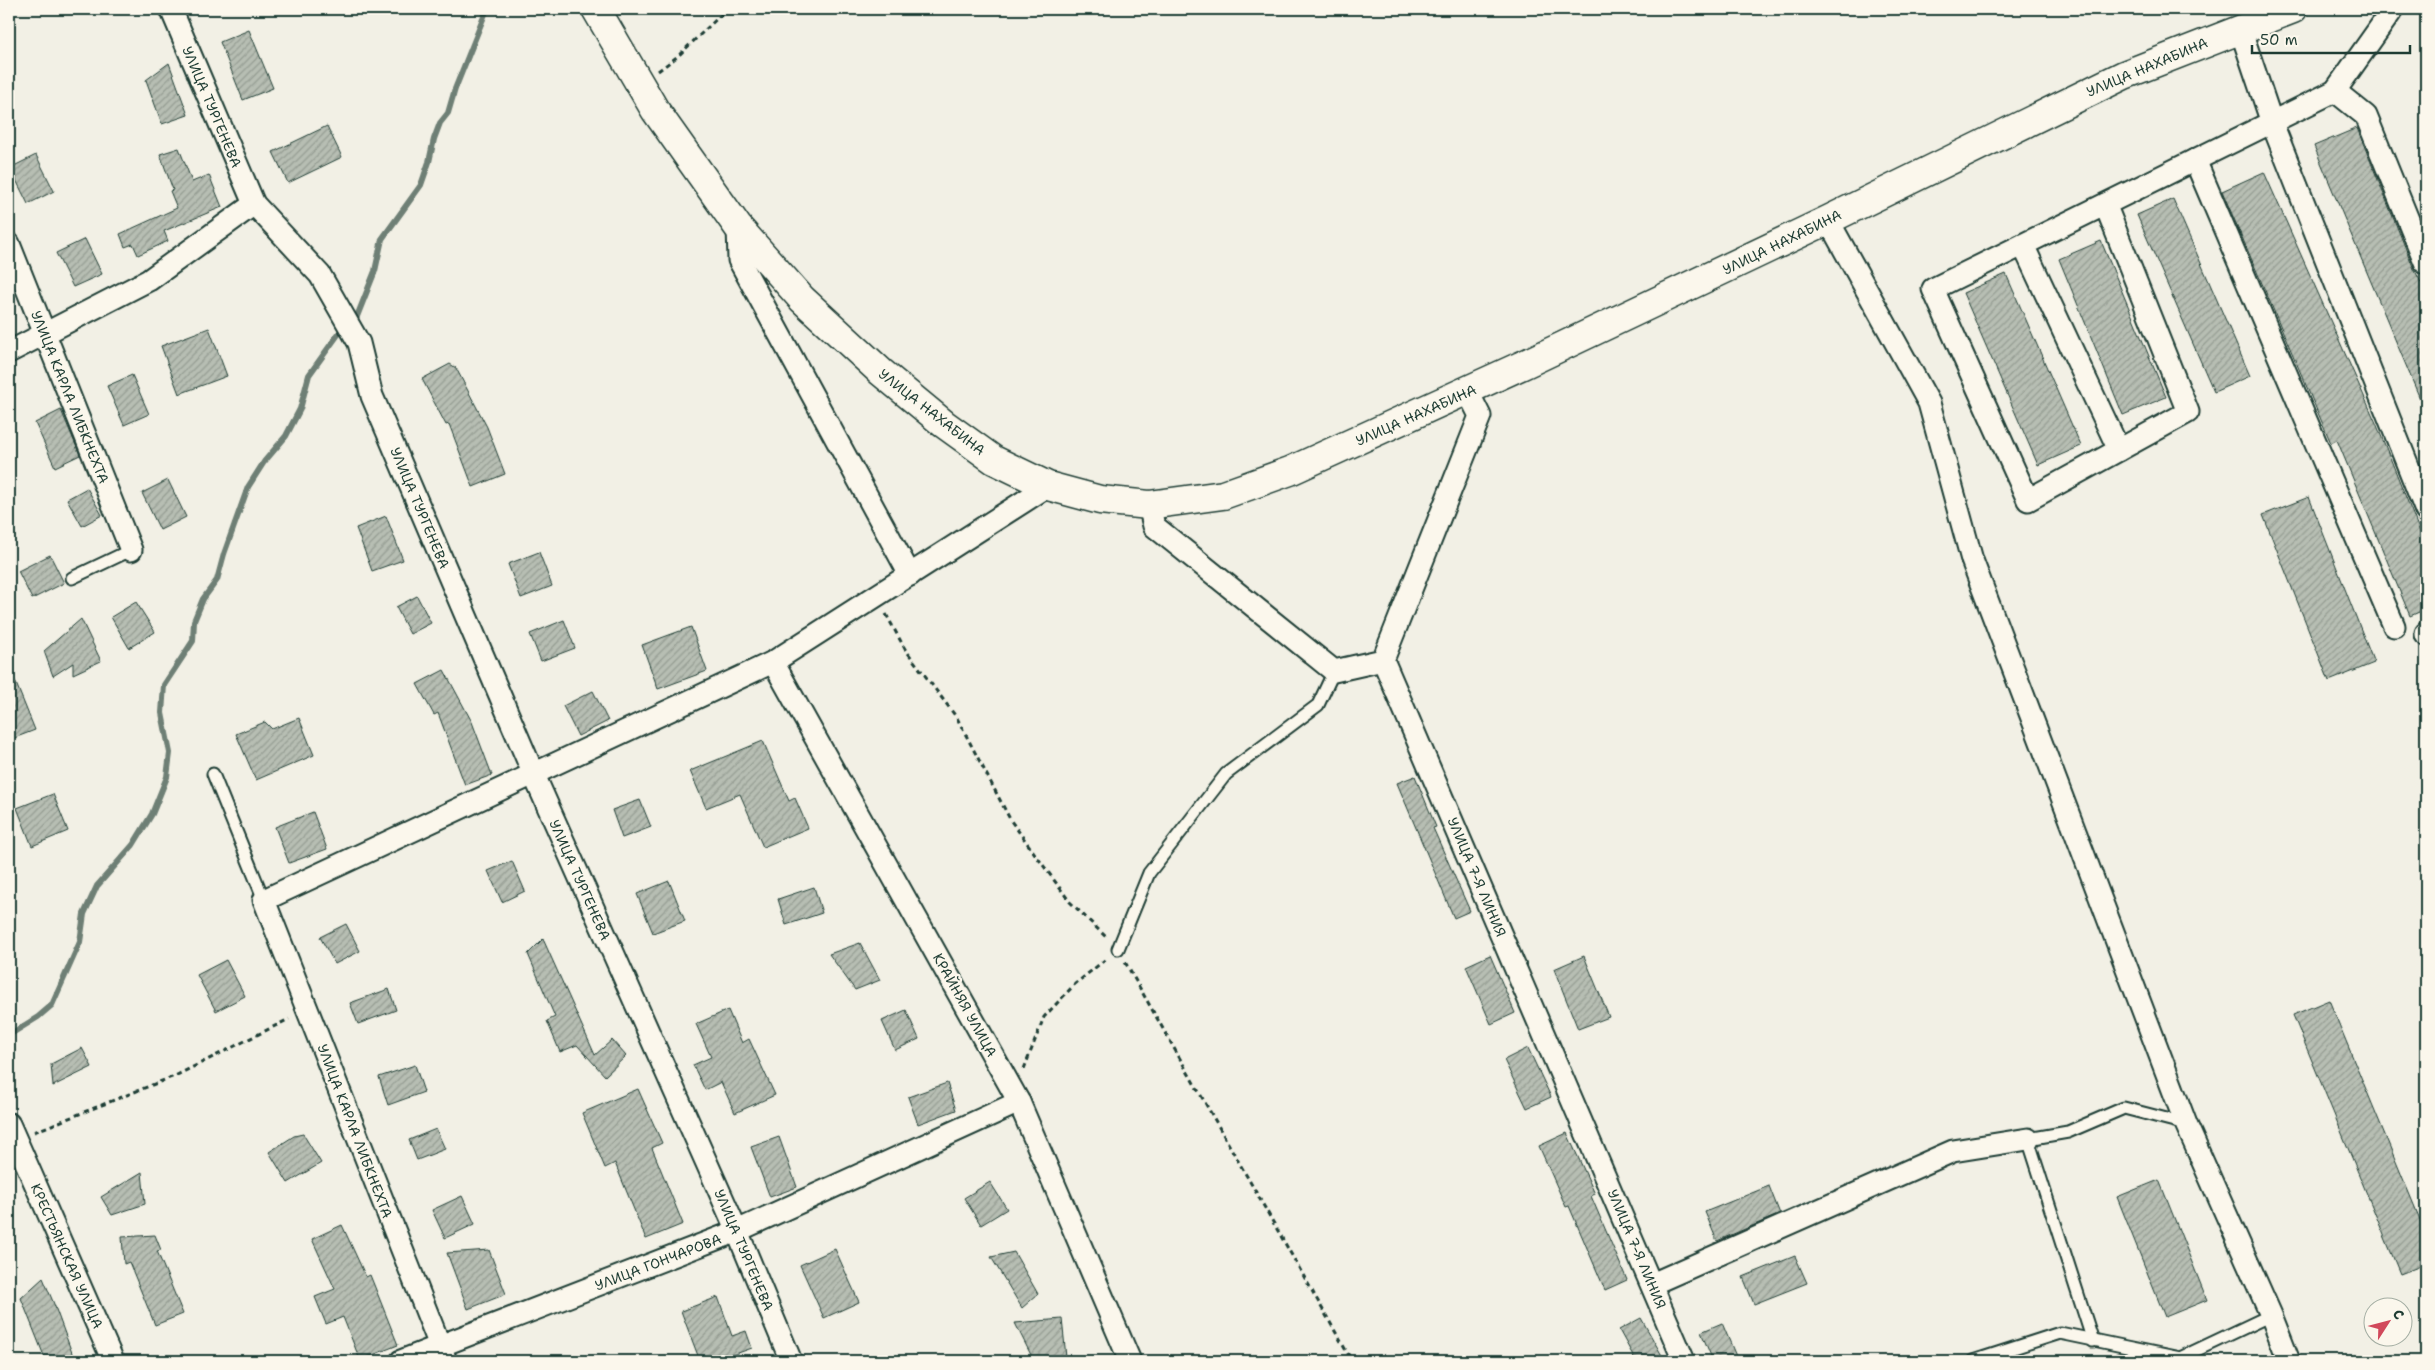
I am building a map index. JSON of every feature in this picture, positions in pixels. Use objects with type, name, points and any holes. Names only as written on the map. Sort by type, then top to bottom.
[{"type":"main road","name":"УЛИЦА НАХАБИНА","points":[[596,9],[655,110],[738,227],[802,299],[881,372],[944,424],[994,460],[1048,486],[1100,500],[1149,505],[1174,504],[1223,495],[1290,471],[1468,392],[1828,220],[2124,75],[2240,28],[2293,9]]},
{"type":"street","name":"УЛИЦА ТУРГЕНЕВА","points":[[171,9],[254,204],[320,275],[359,343],[372,396],[534,775],[738,1231],[791,1361]]},
{"type":"street","points":[[2105,204],[2188,412],[2028,500],[1933,289],[2105,204],[2272,123],[2335,91],[2393,9]]},
{"type":"street","points":[[2240,28],[2272,123],[2426,511]]},
{"type":"street","points":[[2335,91],[2366,116],[2426,264]]},
{"type":"street","points":[[2195,160],[2394,626]]},
{"type":"street","points":[[9,352],[149,280],[254,204]]},
{"type":"street","points":[[1828,220],[1929,403],[1972,560],[2186,1124],[2271,1314],[2289,1361]]},
{"type":"street","points":[[738,227],[739,260],[910,575]]},
{"type":"street","name":"УЛИЦА КАРЛА ЛИБКНЕХТА","points":[[9,244],[132,550]]},
{"type":"street","points":[[2023,245],[2118,450]]},
{"type":"street","points":[[1149,505],[1154,526],[1334,671],[1383,660],[1480,416],[1468,392]]},
{"type":"street","points":[[264,900],[773,662],[1048,486]]},
{"type":"street","name":"УЛИЦА 7-Я ЛИНИЯ","points":[[1383,660],[1684,1361]]},
{"type":"street","name":"КРАЙНЯЯ УЛИЦА","points":[[773,662],[1019,1102],[1130,1361]]},
{"type":"street","name":"УЛИЦА КАРЛА ЛИБКНЕХТА","points":[[264,900],[443,1354]]},
{"type":"street","name":"УЛИЦА ГОНЧАРОВА","points":[[401,1361],[443,1354],[738,1231],[1019,1102]]},
{"type":"street","name":"КРЕСТЬЯНСКАЯ УЛИЦА","points":[[12,1132],[113,1361]]},
{"type":"street","points":[[1652,1284],[1953,1151],[2028,1139]]},
{"type":"lane","points":[[72,578],[132,550]]},
{"type":"lane","points":[[1118,949],[1150,873],[1226,774],[1318,705],[1334,671]]},
{"type":"lane","points":[[213,774],[264,900]]},
{"type":"lane","points":[[2093,1341],[2028,1139],[2068,1132],[2124,1108],[2186,1124]]},
{"type":"lane","points":[[1973,1361],[2060,1334],[2179,1360],[2271,1314]]},
{"type":"path","points":[[640,84],[678,56],[727,9]]},
{"type":"path","points":[[876,596],[905,649],[957,718],[1011,821],[1070,902],[1118,949],[1352,1361]]},
{"type":"path","points":[[1019,1102],[1020,1080],[1044,1017],[1075,984],[1118,949]]},
{"type":"path","points":[[12,1132],[177,1075],[308,1010]]},
{"type":"building","points":[[249,30],[273,88],[243,100],[220,42]]},
{"type":"building","points":[[169,63],[188,115],[162,124],[146,80]]},
{"type":"building","points":[[327,126],[342,157],[288,183],[273,152]]},
{"type":"building","points":[[2357,128],[2414,269],[2426,292],[2426,413],[2314,146]]},
{"type":"building","points":[[179,148],[192,182],[209,175],[222,207],[164,231],[168,241],[138,255],[133,244],[125,247],[120,234],[177,208],[170,191],[173,190],[160,154]]},
{"type":"building","points":[[36,155],[54,191],[28,204],[10,168]]},
{"type":"building","points":[[2264,172],[2376,423],[2426,547],[2426,609],[2410,616],[2337,440],[2331,443],[2222,191]]},
{"type":"building","points":[[2173,199],[2250,376],[2214,392],[2137,215]]},
{"type":"building","points":[[85,239],[102,274],[73,287],[56,253]]},
{"type":"building","points":[[2101,241],[2166,397],[2123,415],[2059,259]]},
{"type":"building","points":[[2006,274],[2081,446],[2038,465],[1963,293]]},
{"type":"building","points":[[209,328],[227,376],[179,394],[161,346]]},
{"type":"building","points":[[450,364],[456,368],[487,427],[505,474],[473,487],[449,424],[446,425],[422,379]]},
{"type":"building","points":[[132,375],[149,414],[124,425],[107,386]]},
{"type":"building","points":[[61,410],[80,455],[55,467],[35,423]]},
{"type":"building","points":[[168,480],[186,517],[160,530],[142,493]]},
{"type":"building","points":[[87,488],[102,515],[82,526],[67,499]]},
{"type":"building","points":[[2309,497],[2374,663],[2329,681],[2263,515]]},
{"type":"building","points":[[386,516],[403,560],[372,571],[356,528]]},
{"type":"building","points":[[539,552],[552,586],[521,598],[508,564]]},
{"type":"building","points":[[50,555],[64,583],[32,599],[18,571]]},
{"type":"building","points":[[417,596],[431,623],[410,634],[396,607]]},
{"type":"building","points":[[136,602],[155,632],[129,648],[111,617]]},
{"type":"building","points":[[81,619],[101,661],[73,674],[73,663],[53,676],[44,651]]},
{"type":"building","points":[[564,620],[575,648],[541,661],[530,634]]},
{"type":"building","points":[[691,627],[707,671],[658,689],[642,645]]},
{"type":"building","points":[[9,666],[35,730],[9,740]]},
{"type":"building","points":[[444,670],[472,722],[492,775],[465,785],[438,713],[434,715],[417,684]]},
{"type":"building","points":[[593,691],[608,721],[578,736],[563,706]]},
{"type":"building","points":[[299,718],[314,755],[256,780],[236,734],[265,722],[272,729]]},
{"type":"building","points":[[763,741],[789,801],[795,798],[808,828],[763,847],[740,794],[706,808],[690,771]]},
{"type":"building","points":[[1415,776],[1436,827],[1433,828],[1470,911],[1454,918],[1397,783]]},
{"type":"building","points":[[53,794],[68,831],[32,846],[17,808]]},
{"type":"building","points":[[640,800],[651,827],[622,838],[612,810]]},
{"type":"building","points":[[313,812],[327,849],[289,863],[275,827]]},
{"type":"building","points":[[512,861],[525,891],[502,902],[488,871]]},
{"type":"building","points":[[669,881],[685,921],[653,933],[637,894]]},
{"type":"building","points":[[814,887],[822,913],[786,925],[778,899]]},
{"type":"building","points":[[346,924],[360,951],[335,964],[320,937]]},
{"type":"building","points":[[543,939],[595,1055],[612,1040],[626,1056],[605,1076],[577,1045],[560,1052],[547,1021],[555,1017],[528,954]]},
{"type":"building","points":[[860,943],[880,980],[855,990],[829,954]]},
{"type":"building","points":[[1490,955],[1515,1013],[1491,1024],[1466,966]]},
{"type":"building","points":[[1584,956],[1609,1017],[1578,1029],[1554,969]]},
{"type":"building","points":[[226,960],[245,996],[216,1011],[197,975]]},
{"type":"building","points":[[389,989],[396,1010],[358,1024],[350,1003]]},
{"type":"building","points":[[2329,1000],[2426,1234],[2426,1264],[2400,1274],[2293,1015]]},
{"type":"building","points":[[728,1010],[742,1043],[749,1039],[775,1095],[735,1113],[721,1082],[705,1090],[693,1065],[711,1057],[696,1024]]},
{"type":"building","points":[[906,1010],[919,1039],[895,1050],[882,1021]]},
{"type":"building","points":[[82,1048],[92,1067],[53,1086],[51,1064]]},
{"type":"building","points":[[1528,1048],[1551,1097],[1527,1108],[1504,1060]]},
{"type":"building","points":[[415,1065],[424,1092],[388,1105],[379,1077]]},
{"type":"building","points":[[947,1083],[956,1110],[918,1124],[908,1097]]},
{"type":"building","points":[[638,1089],[662,1143],[652,1148],[683,1224],[646,1239],[615,1163],[605,1168],[582,1113]]},
{"type":"building","points":[[436,1129],[445,1149],[417,1160],[409,1140]]},
{"type":"building","points":[[1567,1133],[1595,1194],[1591,1196],[1627,1280],[1605,1290],[1569,1206],[1566,1207],[1539,1146]]},
{"type":"building","points":[[303,1134],[321,1163],[288,1183],[269,1152],[294,1136]]},
{"type":"building","points":[[779,1137],[797,1187],[770,1197],[751,1147]]},
{"type":"building","points":[[142,1172],[145,1204],[112,1215],[101,1197]]},
{"type":"building","points":[[2159,1180],[2207,1300],[2165,1317],[2117,1197]]},
{"type":"building","points":[[990,1182],[1007,1209],[981,1225],[964,1198]]},
{"type":"building","points":[[1769,1186],[1780,1214],[1717,1241],[1705,1212]]},
{"type":"building","points":[[462,1196],[475,1224],[445,1238],[432,1210]]},
{"type":"building","points":[[342,1225],[366,1277],[370,1275],[398,1345],[360,1360],[343,1317],[326,1324],[315,1297],[335,1289],[312,1239]]},
{"type":"building","points":[[155,1235],[161,1250],[157,1251],[183,1314],[155,1325],[129,1262],[124,1264],[122,1237]]},
{"type":"building","points":[[835,1249],[859,1302],[824,1318],[800,1265]]},
{"type":"building","points":[[489,1250],[506,1294],[468,1309],[447,1253]]},
{"type":"building","points":[[1014,1252],[1038,1294],[1022,1308],[991,1257]]},
{"type":"building","points":[[1795,1256],[1807,1283],[1754,1304],[1743,1277]]},
{"type":"building","points":[[43,1278],[75,1361],[46,1361],[21,1298]]},
{"type":"building","points":[[718,1297],[732,1336],[746,1331],[752,1348],[716,1361],[700,1361],[681,1311]]},
{"type":"building","points":[[1641,1318],[1665,1361],[1636,1361],[1619,1330]]},
{"type":"building","points":[[1062,1319],[1066,1357],[1057,1361],[1034,1361],[1015,1323]]},
{"type":"building","points":[[1722,1323],[1738,1361],[1713,1361],[1701,1332]]},
{"type":"waterway","points":[[356,319],[375,271],[382,239],[421,185],[434,139],[440,123],[448,113],[455,89],[487,9]]},
{"type":"waterway","points":[[9,1035],[38,1017],[52,1005],[80,942],[84,914],[97,886],[133,845],[152,814],[167,777],[170,753],[162,713],[164,685],[193,641],[194,621],[203,599],[217,580],[224,554],[248,487],[264,462],[286,436],[300,409],[309,375],[342,329]]}]
